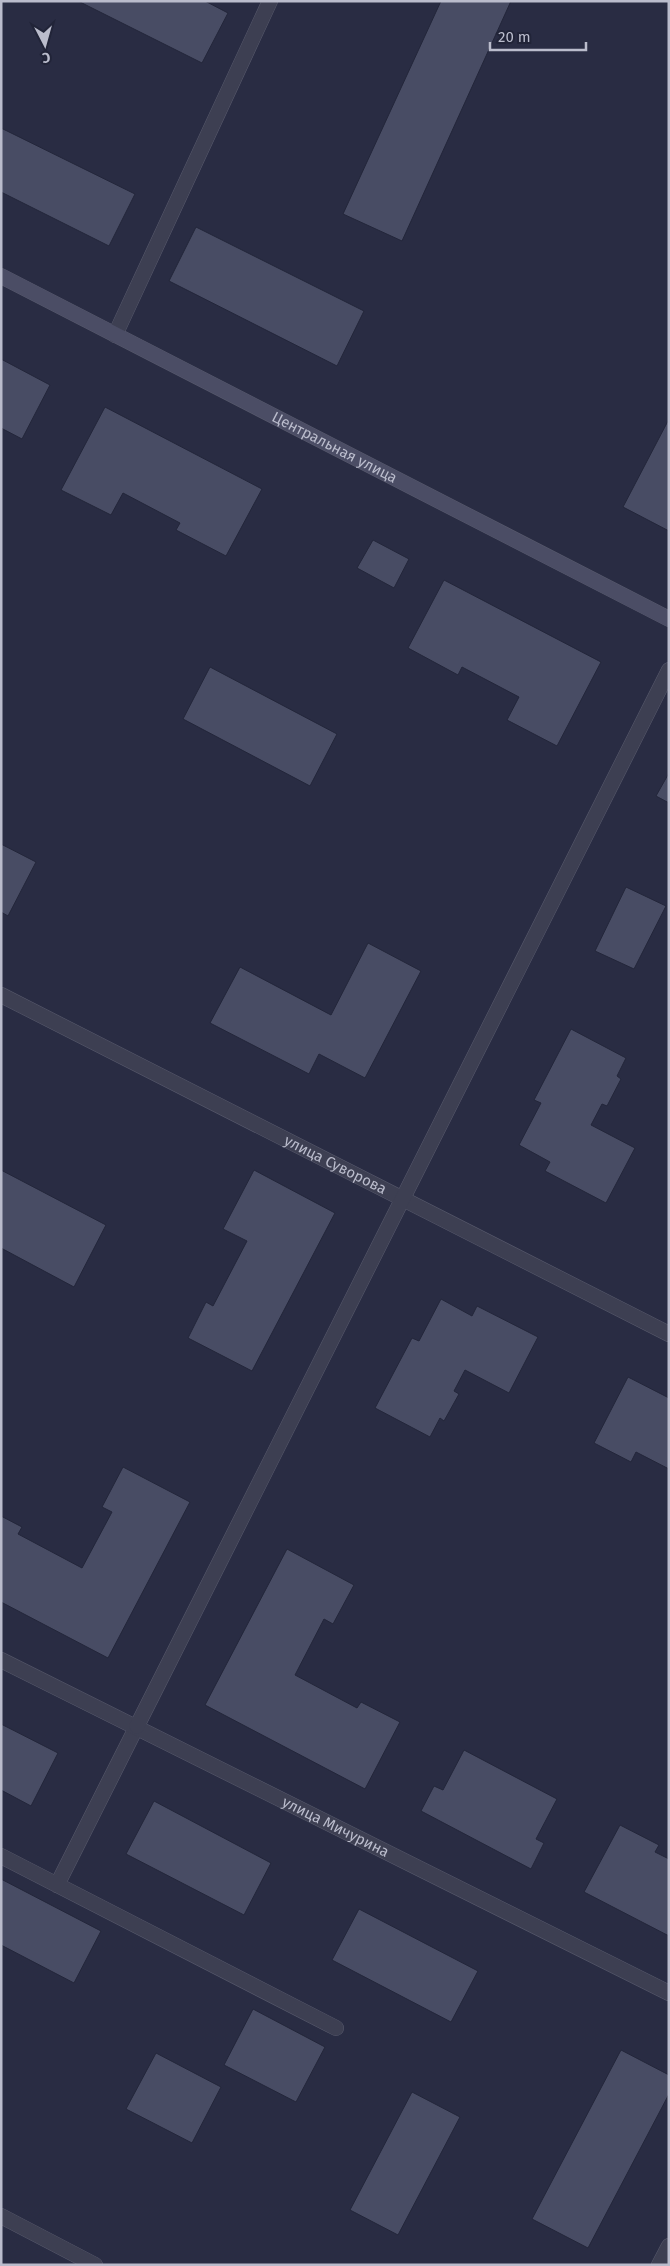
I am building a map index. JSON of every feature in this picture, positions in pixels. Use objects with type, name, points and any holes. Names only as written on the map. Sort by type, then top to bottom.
[{"type":"main road","name":"Центральная улица","points":[[1,276],[669,620]]},
{"type":"street","points":[[115,335],[270,1]]},
{"type":"street","points":[[57,1884],[669,670]]},
{"type":"street","name":"улица Суворова","points":[[1,995],[669,1334]]},
{"type":"street","name":"улица Мичурина","points":[[1,1660],[669,1992]]},
{"type":"street","points":[[1,1856],[336,2028]]},
{"type":"street","points":[[1,2216],[95,2265]]},
{"type":"street","points":[[660,2265],[669,2246]]},
{"type":"building","points":[[78,1],[205,1],[228,13],[202,63]]},
{"type":"building","points":[[441,1],[511,1],[402,241],[343,214]]},
{"type":"building","points":[[1,128],[135,194],[109,246],[1,192]]},
{"type":"building","points":[[196,227],[364,311],[337,366],[169,281]]},
{"type":"building","points":[[1,359],[50,385],[22,439],[1,428]]},
{"type":"building","points":[[105,407],[262,489],[226,556],[176,530],[180,523],[123,493],[111,515],[61,490]]},
{"type":"building","points":[[669,419],[669,531],[623,507]]},
{"type":"building","points":[[373,540],[409,559],[394,588],[357,568]]},
{"type":"building","points":[[444,580],[601,662],[557,746],[507,720],[519,697],[462,667],[458,675],[408,648]]},
{"type":"building","points":[[210,667],[337,734],[310,786],[183,719]]},
{"type":"building","points":[[669,773],[669,803],[656,796]]},
{"type":"building","points":[[1,844],[36,862],[8,916],[1,912]]},
{"type":"building","points":[[626,887],[666,906],[634,969],[595,951]]},
{"type":"building","points":[[368,943],[421,971],[365,1078],[319,1054],[309,1074],[210,1023],[240,967],[331,1015]]},
{"type":"building","points":[[571,1029],[626,1058],[617,1076],[621,1079],[607,1106],[602,1104],[591,1125],[635,1148],[606,1203],[545,1171],[550,1162],[519,1145],[541,1103],[534,1100]]},
{"type":"building","points":[[1,1170],[106,1225],[74,1287],[1,1248]]},
{"type":"building","points":[[254,1170],[335,1213],[252,1371],[188,1338],[206,1302],[213,1306],[247,1241],[223,1229]]},
{"type":"building","points":[[441,1299],[472,1316],[477,1306],[538,1337],[509,1393],[465,1370],[454,1391],[459,1394],[444,1421],[440,1418],[430,1437],[375,1408],[412,1338],[419,1341]]},
{"type":"building","points":[[628,1377],[669,1398],[669,1469],[636,1452],[631,1462],[594,1443]]},
{"type":"building","points":[[123,1467],[190,1502],[108,1658],[1,1602],[1,1516],[22,1527],[18,1534],[82,1568],[112,1512],[102,1507]]},
{"type":"building","points":[[287,1549],[354,1585],[333,1624],[324,1619],[295,1675],[357,1708],[361,1702],[400,1722],[365,1789],[205,1705]]},
{"type":"building","points":[[1,1724],[58,1753],[31,1806],[1,1790]]},
{"type":"building","points":[[464,1750],[557,1799],[536,1839],[544,1843],[531,1869],[421,1811],[434,1786],[443,1790]]},
{"type":"building","points":[[154,1801],[271,1863],[244,1915],[126,1854]]},
{"type":"building","points":[[620,1825],[659,1845],[655,1852],[669,1859],[669,1936],[584,1892]]},
{"type":"building","points":[[1,1879],[101,1931],[74,1983],[1,1945]]},
{"type":"building","points":[[359,1909],[478,1971],[451,2022],[332,1960]]},
{"type":"building","points":[[253,2009],[325,2047],[296,2102],[224,2065]]},
{"type":"building","points":[[621,2050],[669,2075],[669,2094],[588,2248],[532,2219]]},
{"type":"building","points":[[156,2053],[221,2087],[192,2143],[126,2109]]},
{"type":"building","points":[[412,2092],[460,2117],[398,2235],[350,2210]]}]
